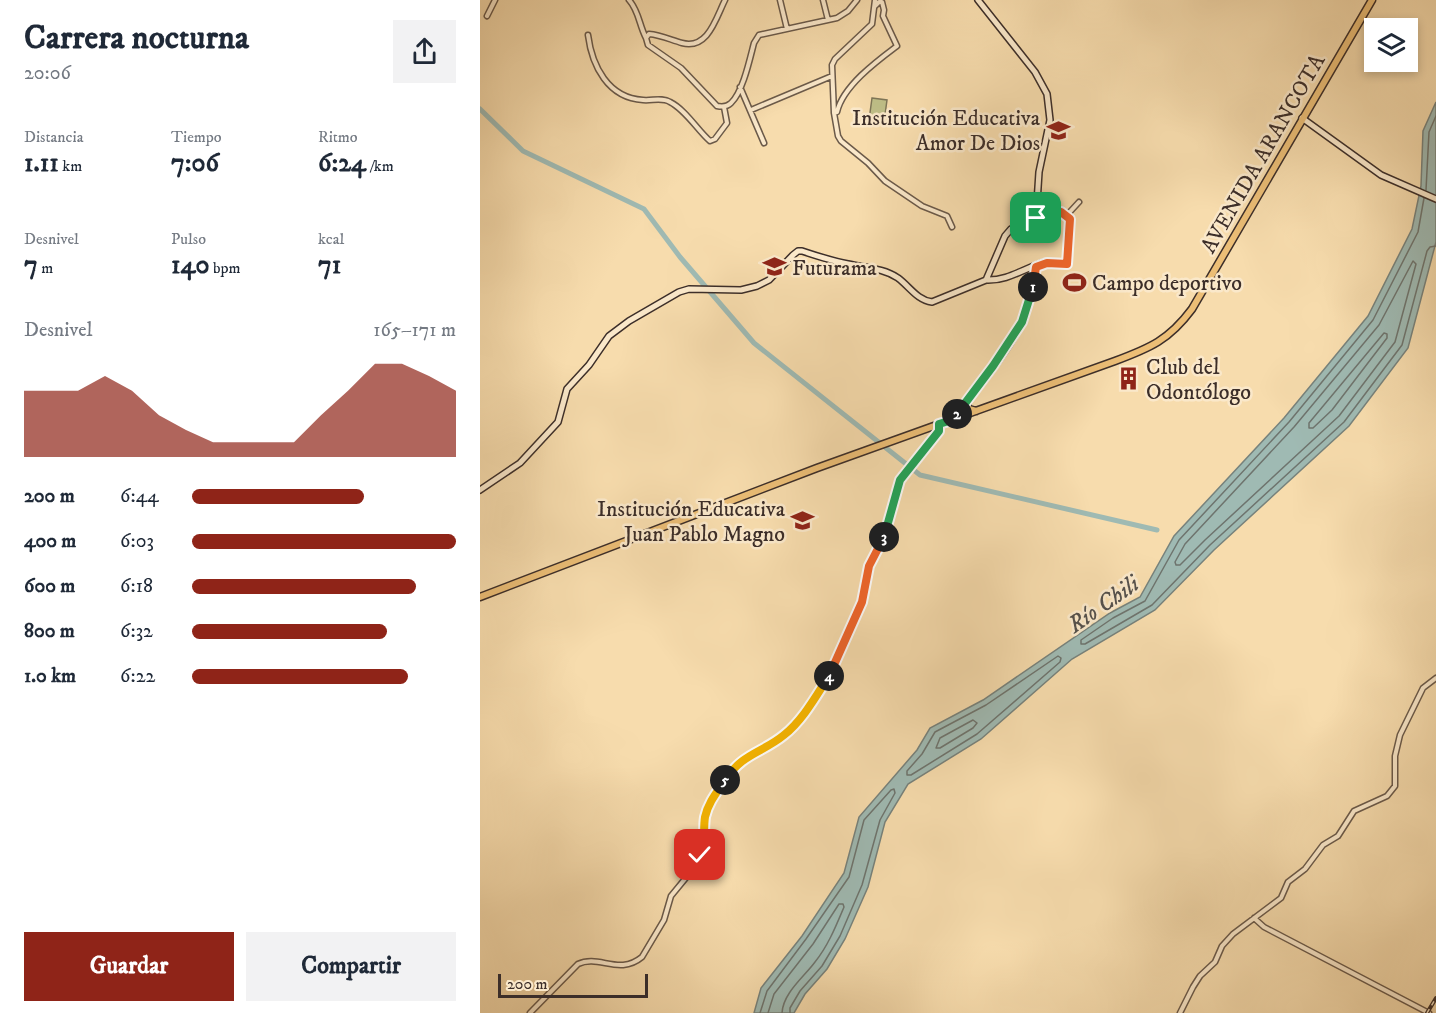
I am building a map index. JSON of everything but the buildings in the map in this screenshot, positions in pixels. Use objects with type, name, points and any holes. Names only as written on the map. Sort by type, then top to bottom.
[{"type":"main road","name":"AVENIDA ARANCOTA","points":[[480,597],[817,468],[1151,348],[1166,339],[1192,309],[1372,0]]},
{"type":"main road","points":[[966,404],[969,409],[977,411]]},
{"type":"street","points":[[487,16],[495,0]]},
{"type":"street","points":[[629,0],[635,6],[639,16],[639,27],[648,45],[681,68],[717,106],[724,107],[731,103],[740,86],[754,43],[759,35],[837,18],[848,11],[857,0]]},
{"type":"street","points":[[646,38],[649,34],[685,44],[702,42],[707,37],[725,0]]},
{"type":"street","points":[[780,0],[787,29]]},
{"type":"street","points":[[823,0],[828,20]]},
{"type":"street","points":[[874,0],[872,24],[832,64],[834,113],[838,136],[885,181],[922,206],[947,216],[952,227]]},
{"type":"street","points":[[978,0],[1035,72],[1047,94],[1050,112],[1049,133],[1039,172],[1035,220],[1019,225],[1005,236],[986,280]]},
{"type":"street","points":[[834,113],[837,112],[844,94],[874,64],[897,46],[883,16],[882,2],[875,6]]},
{"type":"street","points":[[588,35],[590,52],[598,70],[621,95],[638,100],[662,99],[672,103],[710,141],[715,139],[727,123],[724,107]]},
{"type":"street","points":[[751,110],[832,76]]},
{"type":"street","points":[[740,86],[764,143]]},
{"type":"street","points":[[1302,118],[1381,176],[1436,199]]},
{"type":"street","points":[[1067,215],[1079,202]]},
{"type":"street","points":[[480,490],[520,463],[558,422],[567,389],[589,365],[609,336],[629,321],[679,292],[689,289],[741,290],[757,286],[769,280],[798,251],[886,272],[897,278],[923,301],[932,302],[986,280],[1014,276],[1047,263],[1067,264],[1071,223],[1067,215],[1061,212],[1054,214],[1047,208],[1036,206]]},
{"type":"street","points":[[952,420],[966,404],[1022,322],[1036,267]]},
{"type":"street","points":[[530,1013],[578,964],[586,961],[624,965],[642,957],[664,920],[671,896],[693,868],[704,848],[705,818],[711,800],[738,763],[781,738],[790,730],[803,716],[830,675],[862,602],[869,566],[882,543],[900,480],[939,431],[939,424]]},
{"type":"street","points":[[1180,1013],[1197,981],[1215,962],[1222,946],[1233,934],[1281,898],[1288,882],[1305,869],[1323,845],[1338,836],[1354,811],[1387,796],[1395,786],[1395,756],[1400,735],[1423,688],[1436,678]]},
{"type":"street","points":[[1254,918],[1264,927],[1429,1013]]},
{"type":"green space","points":[[872,98],[887,100],[884,122],[869,120]]},
{"type":"water","points":[[1436,102],[1436,242],[1408,348],[1349,426],[1214,550],[1155,610],[1072,659],[981,739],[908,784],[885,822],[868,887],[845,939],[827,969],[805,994],[794,1013],[754,1013],[761,988],[802,936],[844,873],[859,817],[917,750],[930,728],[983,700],[1110,613],[1140,597],[1174,536],[1284,418],[1368,316],[1412,229],[1421,186],[1423,131]]},
{"type":"waterway","points":[[480,109],[523,151],[644,209],[680,257],[754,343],[920,475],[1157,530]]},
{"type":"railway","points":[[1427,1013],[1436,998]]},
{"type":"place","name":"Institución Educativa Amor De Dios","points":[[1058,130]]},
{"type":"place","name":"Futurama","points":[[774,267]]},
{"type":"place","name":"Campo deportivo","points":[[1074,282]]},
{"type":"place","name":"Club del Odontólogo","points":[[1128,379]]},
{"type":"place","name":"Institución Educativa Juan Pablo Magno","points":[[803,521]]},
{"type":"route","points":[[700,855],[704,848],[705,818],[708,807],[731,771],[738,763],[781,738],[790,730],[803,716],[830,675],[862,602],[869,566],[882,543],[903,473],[939,431],[939,424],[952,420],[966,404],[1008,345],[1025,316],[1036,267],[1047,263],[1067,264],[1070,219],[1061,212],[1054,214],[1047,208],[1036,206],[1036,218]]},
{"type":"water label","name":"Río Chili","points":[[1103,604]]}]
